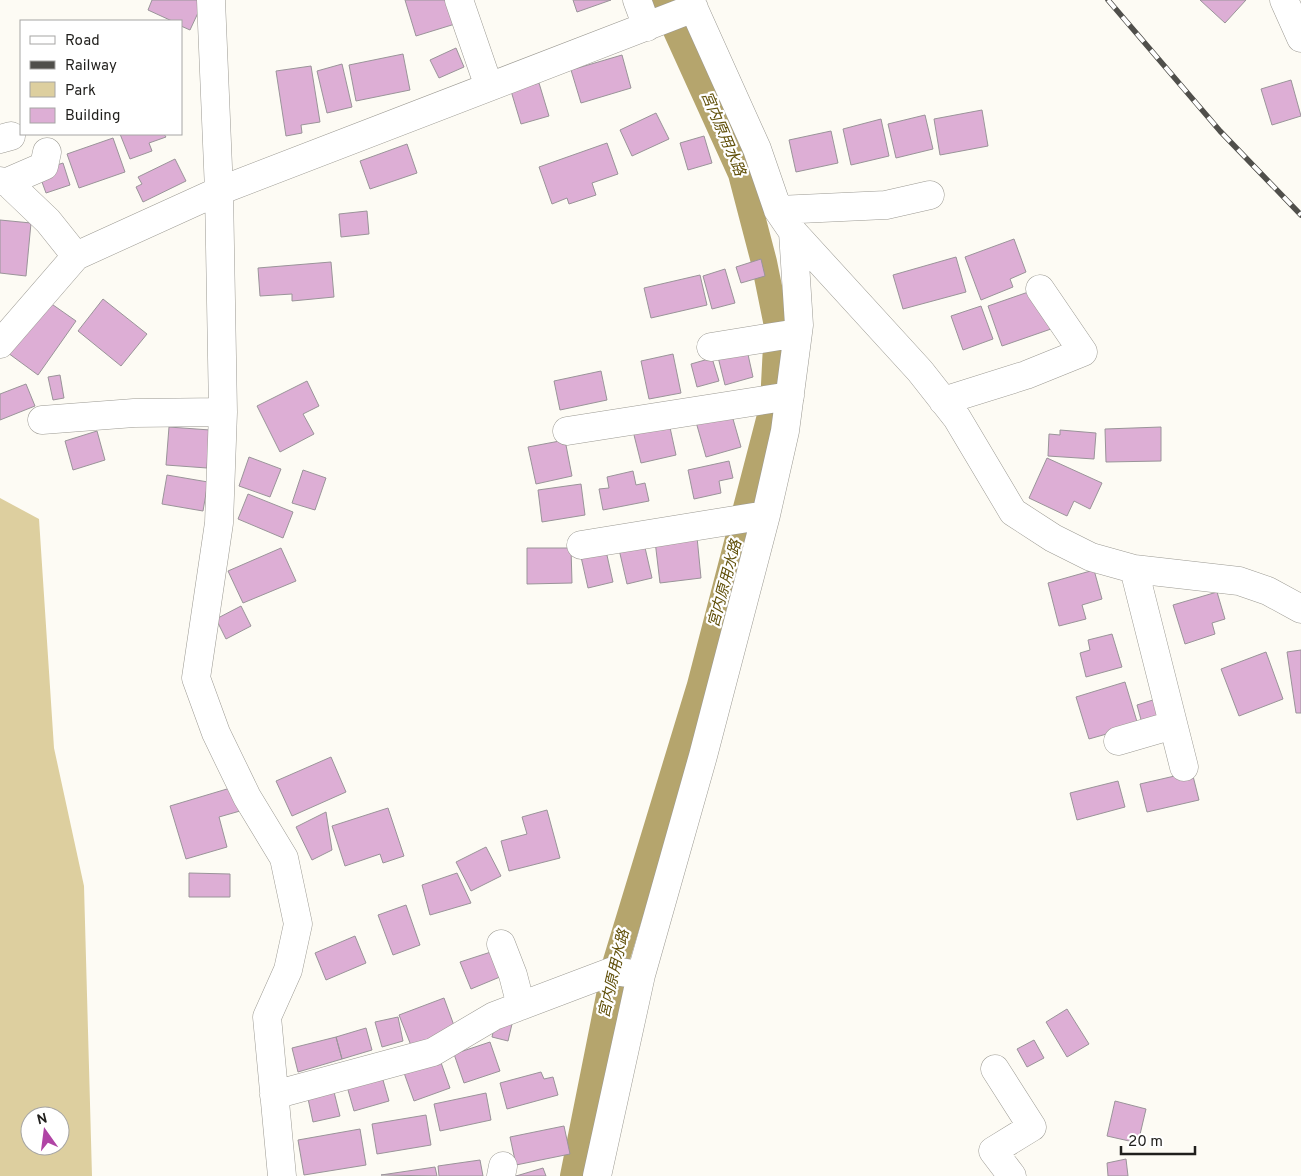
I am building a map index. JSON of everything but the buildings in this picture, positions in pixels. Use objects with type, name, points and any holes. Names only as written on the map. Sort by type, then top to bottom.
[{"type":"street","points":[[210,0],[219,191],[223,412],[219,523],[196,678],[216,733],[247,797],[284,858],[298,924],[288,970],[267,1017],[282,1176]]},
{"type":"street","points":[[459,0],[489,87]]},
{"type":"street","points":[[638,0],[652,25]]},
{"type":"street","points":[[1284,0],[1301,38]]},
{"type":"street","points":[[0,344],[76,256],[219,191],[652,25],[689,6],[757,149],[778,210],[793,232],[920,371],[957,418],[1013,512],[1054,538],[1091,557],[1134,570],[1239,581],[1268,591],[1301,609]]},
{"type":"street","points":[[47,152],[44,166],[3,182],[48,221],[76,256]]},
{"type":"street","points":[[778,210],[886,205],[930,195]]},
{"type":"street","points":[[597,1176],[629,974],[695,784],[786,431],[797,333],[793,232]]},
{"type":"street","points":[[943,401],[1026,375],[1083,352],[1040,289]]},
{"type":"street","points":[[711,347],[759,341],[797,333]]},
{"type":"street","points":[[567,431],[751,404],[789,396]]},
{"type":"street","points":[[42,420],[134,413],[223,412]]},
{"type":"street","points":[[580,545],[764,515]]},
{"type":"street","points":[[1134,570],[1184,767]]},
{"type":"street","points":[[1118,741],[1173,725]]},
{"type":"street","points":[[501,944],[513,975],[521,1006]]},
{"type":"street","points":[[274,1095],[433,1052],[494,1016],[521,1006],[629,974]]},
{"type":"street","points":[[995,1069],[1032,1127],[992,1151],[1012,1176]]},
{"type":"green space","points":[[0,498],[39,519],[54,748],[84,886],[92,1176],[0,1176]]},
{"type":"waterway","name":"宮内原用水路","points":[[573,1176],[616,961],[700,685],[773,404],[777,326],[764,262],[741,174],[662,0]]},
{"type":"railway","points":[[1108,0],[1220,131],[1301,215]]}]
